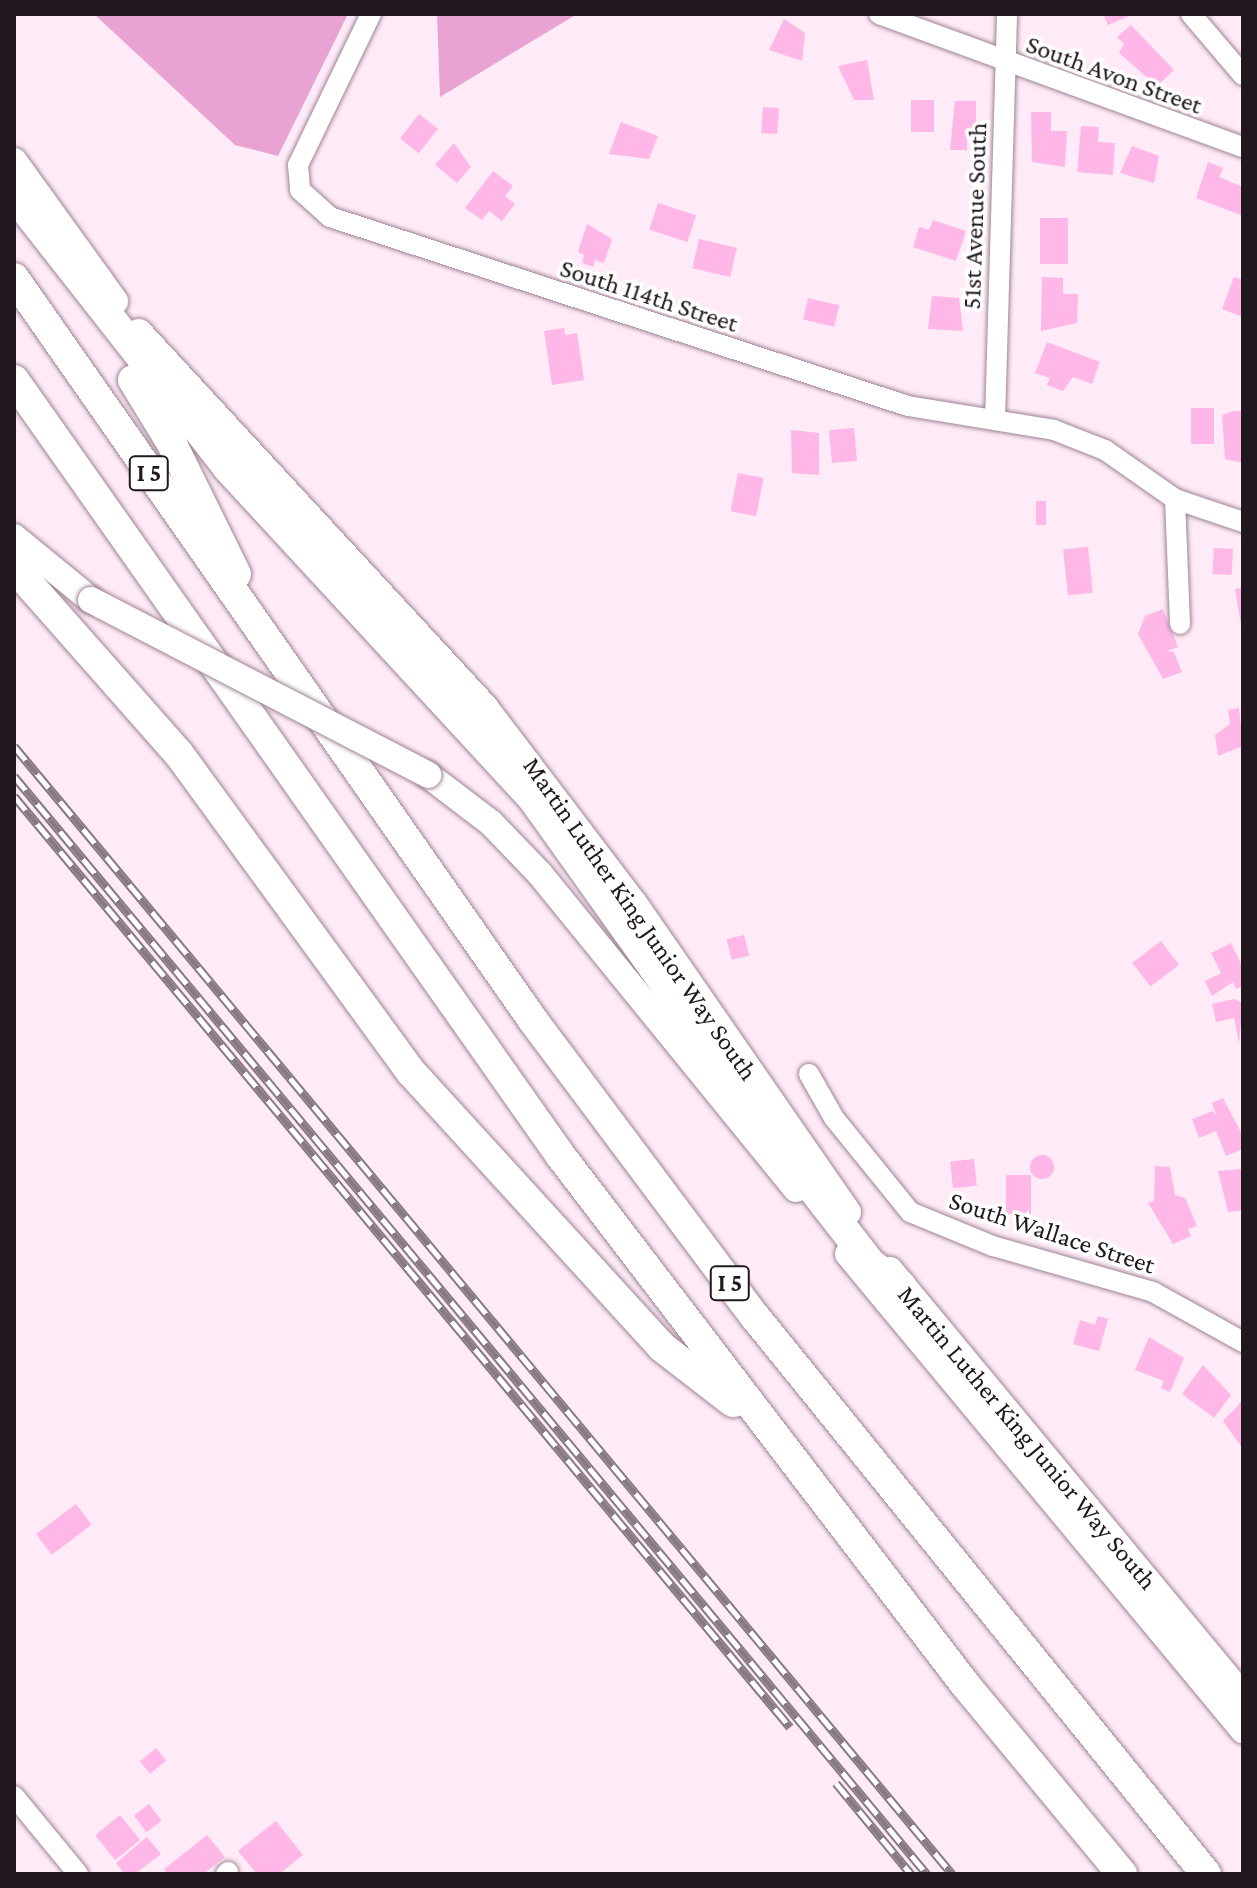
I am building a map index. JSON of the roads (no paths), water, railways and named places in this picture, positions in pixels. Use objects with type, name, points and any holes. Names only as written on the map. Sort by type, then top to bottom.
[{"type":"highway","points":[[14,195],[227,467],[531,796],[794,1165],[871,1264],[901,1286]]},
{"type":"highway","points":[[14,202],[172,444],[283,669]]},
{"type":"highway","name":"I 5","points":[[14,278],[283,669],[532,1019],[756,1318],[1206,1874]]},
{"type":"highway","name":"I 5","points":[[14,380],[560,1155],[766,1428],[1122,1874]]},
{"type":"highway","points":[[14,567],[179,754],[411,1072],[662,1347],[766,1428]]},
{"type":"main road","name":"Martin Luther King Junior Way South","points":[[14,161],[151,348],[485,707],[549,786],[901,1286],[1243,1696]]},
{"type":"main road","name":"Martin Luther King Junior Way South","points":[[14,537],[91,600],[428,775],[491,823],[540,874],[1012,1457],[1243,1730]]},
{"type":"street","name":"South 114th Street","points":[[371,14],[298,165],[300,190],[330,217],[908,406],[1054,430],[1105,450],[1175,499],[1243,522]]},
{"type":"street","name":"South Avon Street","points":[[879,14],[1005,63],[1243,147]]},
{"type":"street","name":"51st Avenue South","points":[[995,420],[1007,14]]},
{"type":"street","points":[[1191,14],[1243,75]]},
{"type":"street","points":[[1175,499],[1180,624]]},
{"type":"street","name":"South Wallace Street","points":[[809,1074],[834,1118],[910,1212],[993,1246],[1153,1292],[1243,1342]]},
{"type":"street","points":[[14,1796],[78,1874]]},
{"type":"railway","points":[[14,746],[952,1874]]},
{"type":"railway","points":[[14,776],[927,1874]]},
{"type":"railway","points":[[14,796],[790,1727]]},
{"type":"railway","points":[[836,1783],[911,1874]]}]
